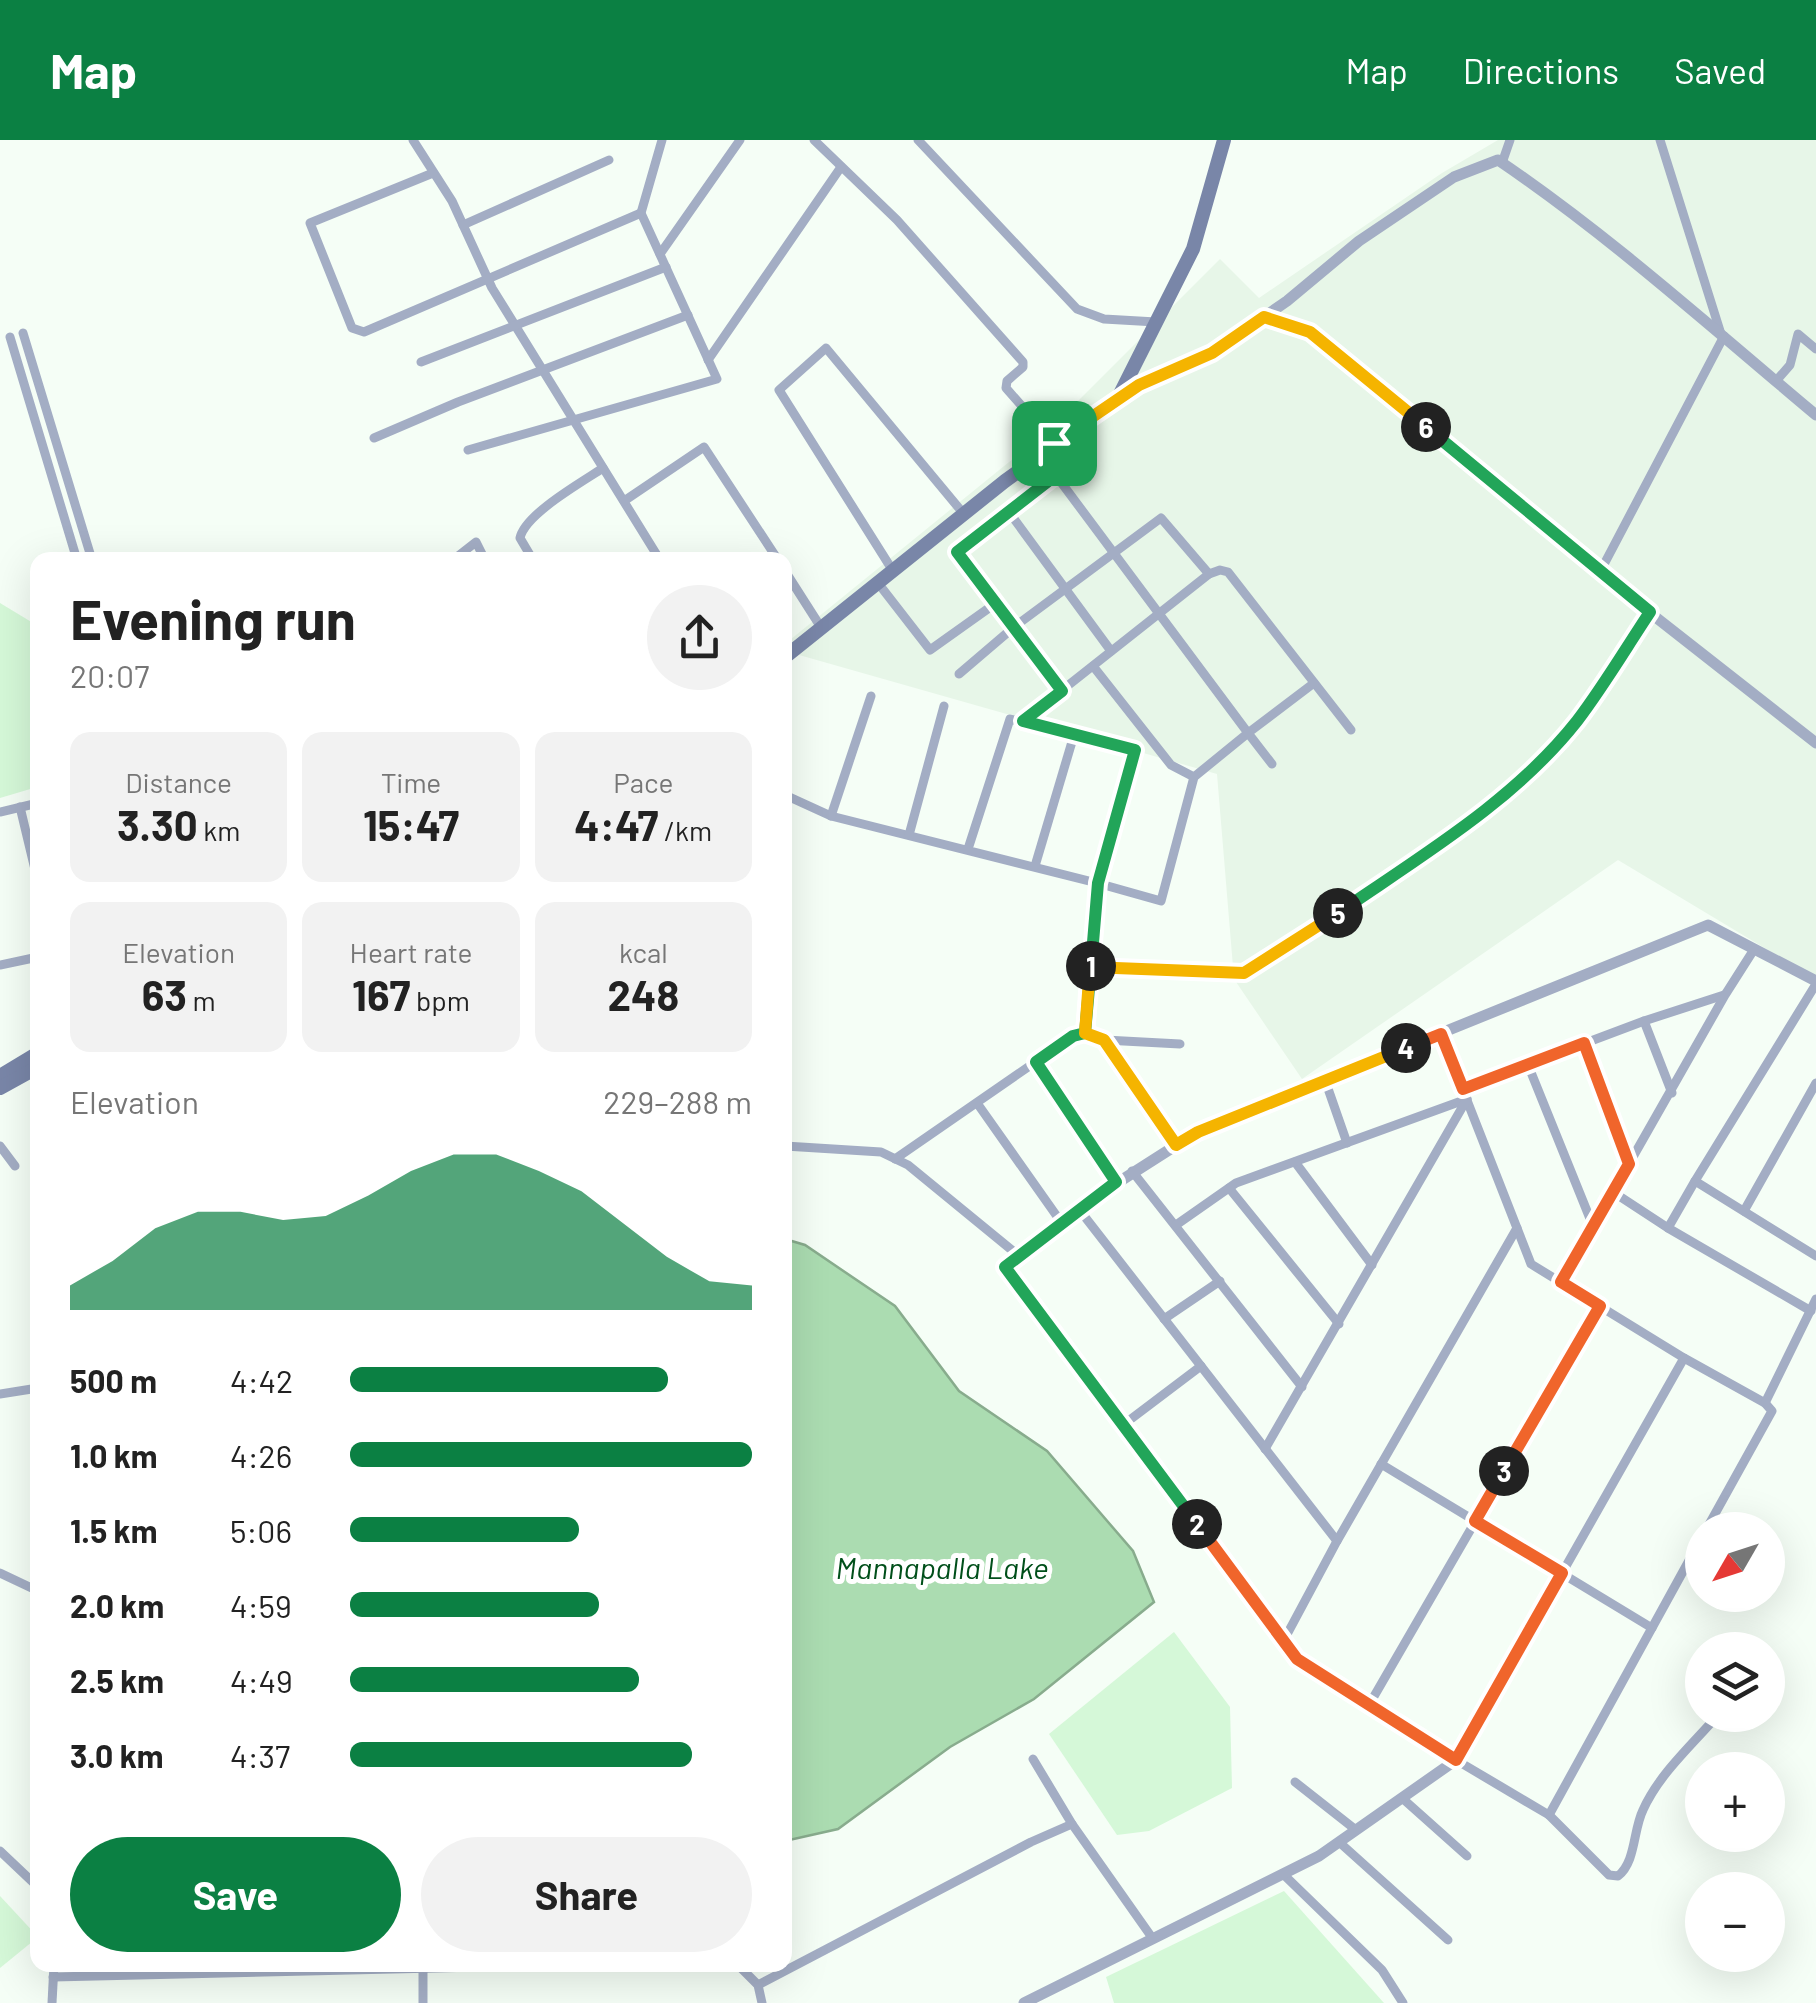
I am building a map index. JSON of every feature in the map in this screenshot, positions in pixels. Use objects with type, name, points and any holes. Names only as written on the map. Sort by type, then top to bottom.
[{"type":"main road","points":[[792,652],[1054,443],[1116,400],[1193,249],[1224,140]]},
{"type":"main road","points":[[0,1076],[30,1058]]},
{"type":"main road","points":[[0,1088],[30,1072]]},
{"type":"street","points":[[413,140],[516,327],[655,552]]},
{"type":"street","points":[[468,450],[717,379],[641,213],[662,140]]},
{"type":"street","points":[[660,254],[740,140]]},
{"type":"street","points":[[814,140],[897,220],[1024,362],[1006,381],[1006,388],[1054,443]]},
{"type":"street","points":[[1502,163],[1510,140]]},
{"type":"street","points":[[1600,572],[1723,335],[1660,140]]},
{"type":"street","points":[[921,141],[1076,309],[1104,319],[1156,322]]},
{"type":"street","points":[[462,225],[608,160]]},
{"type":"street","points":[[1116,400],[1139,385],[1212,353],[1359,241],[1454,177],[1498,160],[1723,335],[1816,415]]},
{"type":"street","points":[[708,360],[840,167]]},
{"type":"street","points":[[433,173],[310,223],[352,328],[364,332],[641,213]]},
{"type":"street","points":[[421,362],[666,268]]},
{"type":"street","points":[[374,438],[458,402],[688,316]]},
{"type":"street","points":[[1264,317],[1310,332],[1600,572],[1816,743]]},
{"type":"street","points":[[24,332],[90,552]]},
{"type":"street","points":[[1776,382],[1790,366],[1798,334],[1816,350]]},
{"type":"street","points":[[10,338],[74,552]]},
{"type":"street","points":[[893,570],[779,390],[826,348],[963,514]]},
{"type":"street","points":[[624,501],[704,447],[773,552]]},
{"type":"street","points":[[1040,454],[1272,764]]},
{"type":"street","points":[[529,552],[520,538],[522,530],[548,506],[602,468]]},
{"type":"street","points":[[1056,475],[957,552],[1062,691]]},
{"type":"street","points":[[1009,512],[1112,651]]},
{"type":"street","points":[[958,674],[1014,627],[1161,518],[1210,574]]},
{"type":"street","points":[[463,552],[476,542],[481,552]]},
{"type":"street","points":[[1023,721],[1220,570],[1228,572],[1351,730]]},
{"type":"street","points":[[792,581],[822,629]]},
{"type":"street","points":[[878,583],[930,650],[996,603]]},
{"type":"street","points":[[1090,967],[1244,973],[1256,966],[1481,812],[1542,758],[1576,721],[1650,612]]},
{"type":"street","points":[[1093,666],[1171,765],[1194,777]]},
{"type":"street","points":[[792,798],[831,816],[1161,901],[1194,777],[1314,683]]},
{"type":"street","points":[[831,816],[871,696]]},
{"type":"street","points":[[909,835],[944,706]]},
{"type":"street","points":[[968,849],[1010,719],[1135,750],[1098,883],[1085,1033]]},
{"type":"street","points":[[1035,866],[1074,734]]},
{"type":"street","points":[[0,812],[30,805]]},
{"type":"street","points":[[20,807],[30,849]]},
{"type":"street","points":[[1668,1228],[1816,982],[1708,926],[1198,1132],[1078,1208],[1005,1267],[1297,1659],[1549,1815],[1610,1875],[1618,1876],[1627,1870],[1640,1814],[1651,1793],[1703,1732]]},
{"type":"street","points":[[1561,1282],[1672,1094],[1725,994],[1754,951]]},
{"type":"street","points":[[0,966],[30,958]]},
{"type":"street","points":[[1176,1225],[1229,1188],[1584,1043],[1725,994]]},
{"type":"street","points":[[1644,1021],[1672,1094]]},
{"type":"street","points":[[895,1159],[1073,1036],[1085,1033],[1104,1040],[1180,1044]]},
{"type":"street","points":[[1441,1034],[1531,1264],[1772,1411],[1716,1512]]},
{"type":"street","points":[[1104,1040],[1176,1145]]},
{"type":"street","points":[[1584,1043],[1629,1164]]},
{"type":"street","points":[[1036,1062],[1116,1182]]},
{"type":"street","points":[[1528,1065],[1593,1226]]},
{"type":"street","points":[[1325,1080],[1347,1143]]},
{"type":"street","points":[[1744,1211],[1816,1082]]},
{"type":"street","points":[[1266,1449],[1465,1094]]},
{"type":"street","points":[[977,1102],[1061,1222]]},
{"type":"street","points":[[0,1146],[16,1166]]},
{"type":"street","points":[[792,1146],[881,1152],[908,1166],[1019,1256]]},
{"type":"street","points":[[1295,1162],[1372,1265]]},
{"type":"street","points":[[1132,1171],[1302,1387]]},
{"type":"street","points":[[1695,1181],[1816,1256]]},
{"type":"street","points":[[1229,1188],[1338,1324]]},
{"type":"street","points":[[1613,1192],[1810,1311]]},
{"type":"street","points":[[1078,1208],[1337,1540]]},
{"type":"street","points":[[1284,1640],[1337,1540],[1517,1228]]},
{"type":"street","points":[[1164,1319],[1220,1281]]},
{"type":"street","points":[[1764,1404],[1816,1299]]},
{"type":"street","points":[[1368,1704],[1600,1306]]},
{"type":"street","points":[[1024,2003],[1283,1874],[1339,1842],[1456,1760],[1684,1358]]},
{"type":"street","points":[[1123,1425],[1201,1366]]},
{"type":"street","points":[[0,1394],[30,1389]]},
{"type":"street","points":[[1381,1464],[1652,1628]]},
{"type":"street","points":[[1549,1815],[1685,1568]]},
{"type":"street","points":[[0,1572],[30,1587]]},
{"type":"street","points":[[1033,1758],[1072,1824],[1153,1939]]},
{"type":"street","points":[[1295,1782],[1356,1830]]},
{"type":"street","points":[[1402,1798],[1467,1856]]},
{"type":"street","points":[[792,1967],[1072,1824]]},
{"type":"street","points":[[1339,1842],[1448,1940]]},
{"type":"street","points":[[0,1851],[30,1879]]},
{"type":"street","points":[[1283,1874],[1382,1970],[1403,2003]]},
{"type":"street","points":[[52,2003],[53,1972]]},
{"type":"street","points":[[53,1977],[221,1972]]},
{"type":"street","points":[[422,1972],[423,2003]]},
{"type":"street","points":[[745,1972],[758,1985],[762,2003]]},
{"type":"street","points":[[758,1985],[783,1972]]},
{"type":"shaded area","points":[[1498,140],[1816,140],[1816,979],[1618,860],[1302,1079],[1234,979],[1217,774],[792,653],[792,638],[1052,427],[1220,259],[1259,298],[1442,173]]},
{"type":"shaded area","points":[[0,603],[30,621],[30,789],[0,798]]},
{"type":"shaded area","points":[[1174,1632],[1230,1707],[1232,1788],[1149,1831],[1117,1835],[1049,1734]]},
{"type":"shaded area","points":[[1284,1891],[1384,2003],[1114,2003],[1106,1977]]},
{"type":"shaded area","points":[[0,1896],[30,1928],[30,1944],[0,1968]]},
{"type":"water","name":"Mannapalla Lake","points":[[792,1241],[805,1245],[895,1306],[959,1391],[1047,1451],[1133,1551],[1154,1602],[1034,1699],[950,1747],[838,1829],[792,1839]]},
{"type":"route","points":[[1054,443],[1040,454],[1056,475],[957,552],[1062,691],[1023,721],[1135,750],[1098,883],[1085,1033],[1073,1036],[1036,1062],[1116,1182],[1005,1267],[1297,1659],[1456,1760],[1562,1573],[1475,1521],[1600,1306],[1561,1282],[1629,1164],[1584,1043],[1463,1089],[1441,1034],[1198,1132],[1176,1145],[1104,1040],[1085,1033],[1090,967],[1244,973],[1256,966],[1422,855],[1481,812],[1542,758],[1576,721],[1650,612],[1310,332],[1264,317],[1212,353],[1139,385],[1054,443]]}]
